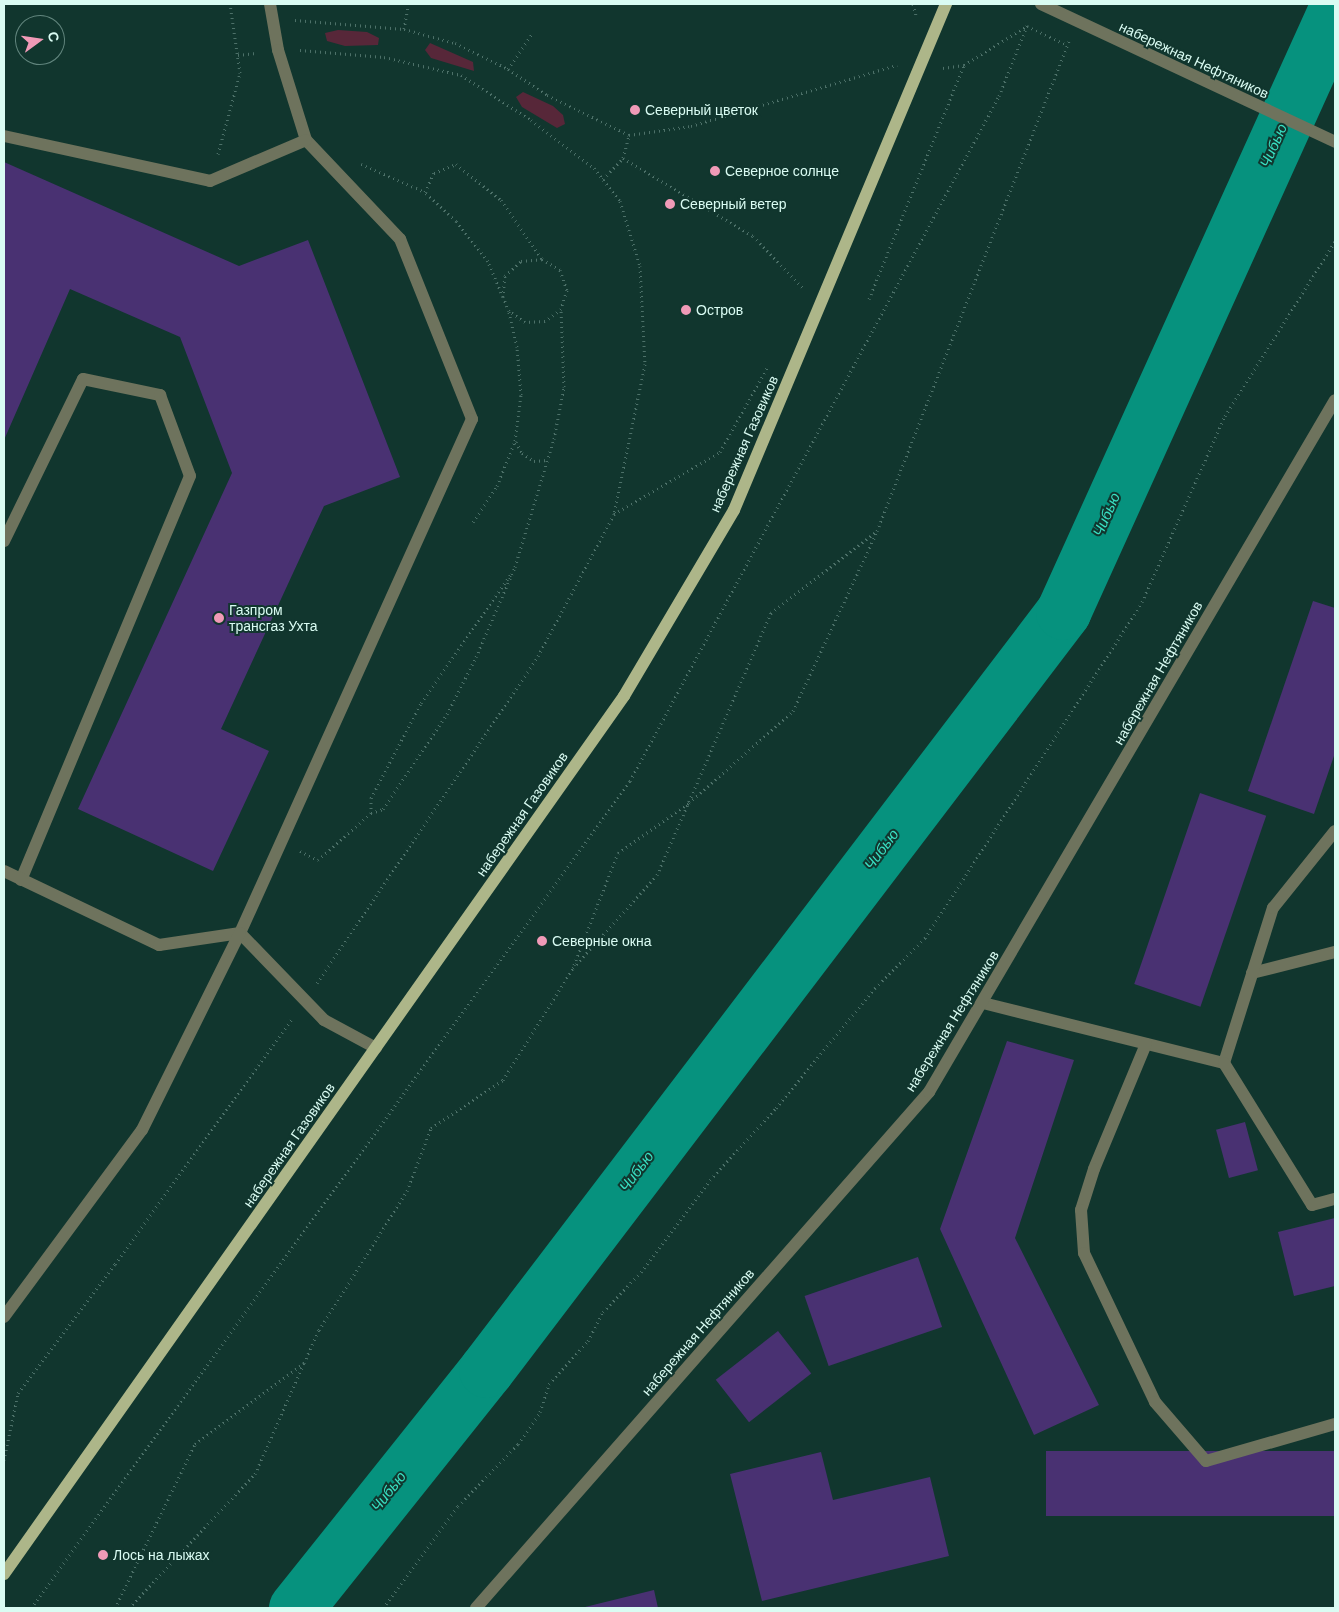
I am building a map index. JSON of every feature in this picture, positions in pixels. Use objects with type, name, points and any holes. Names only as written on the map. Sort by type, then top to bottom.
[{"type":"main road","name":"набережная Газовиков","points":[[4,1574],[624,696],[734,510],[946,4]]},
{"type":"street","points":[[4,1317],[142,1130],[240,933],[472,419],[400,239],[306,140],[278,50],[270,4]]},
{"type":"street","name":"набережная Нефтяников","points":[[1041,4],[1335,142]]},
{"type":"street","points":[[4,136],[210,181],[306,140]]},
{"type":"street","points":[[4,541],[83,380],[160,395],[190,476],[21,880]]},
{"type":"street","name":"набережная Нефтяников","points":[[476,1608],[929,1092],[983,1003],[1335,400]]},
{"type":"street","points":[[1224,1062],[1273,908],[1335,831]]},
{"type":"street","points":[[4,871],[159,945],[240,933]]},
{"type":"street","points":[[240,933],[324,1020],[376,1048]]},
{"type":"street","points":[[1252,973],[1335,952]]},
{"type":"street","points":[[983,1003],[1224,1062],[1312,1205],[1335,1199]]},
{"type":"street","points":[[1146,1044],[1094,1169],[1081,1210],[1084,1253],[1155,1402],[1206,1461],[1335,1424]]},
{"type":"path","points":[[210,181],[240,73],[230,4]]},
{"type":"path","points":[[914,4],[917,20]]},
{"type":"path","points":[[404,29],[408,6]]},
{"type":"path","points":[[31,1608],[630,781],[999,96],[1030,19]]},
{"type":"path","points":[[295,20],[404,29],[455,43],[508,69],[547,95],[629,135],[691,126],[902,64],[898,73]]},
{"type":"path","points":[[573,968],[618,853],[689,803],[793,711],[877,531],[1077,21]]},
{"type":"path","points":[[918,71],[964,65],[1027,26]]},
{"type":"path","points":[[1027,26],[1067,45]]},
{"type":"path","points":[[508,69],[532,34]]},
{"type":"path","points":[[4,1460],[18,1393],[115,1264],[305,1000],[538,656],[614,514],[645,364],[640,266],[620,201],[594,168],[531,120],[461,75],[384,57],[278,50],[238,55]]},
{"type":"path","points":[[869,299],[964,65]]},
{"type":"path","points":[[603,179],[623,158],[629,135]]},
{"type":"path","points":[[623,158],[753,236],[808,294]]},
{"type":"path","points":[[357,162],[425,192],[456,221],[488,261],[509,311],[517,347],[521,395],[515,441],[497,486],[473,522]]},
{"type":"path","points":[[281,842],[318,860],[371,813],[383,809],[448,714],[516,568],[548,460],[564,387],[561,309],[567,290],[560,270],[542,259],[501,200],[456,164],[434,174],[425,192]]},
{"type":"path","points":[[383,1608],[458,1506],[518,1444],[540,1412],[549,1384],[588,1340],[603,1312],[641,1272],[710,1180],[776,1108],[875,988],[925,938],[1142,602],[1226,416],[1335,241]]},
{"type":"path","points":[[503,297],[506,276],[521,261],[542,259]]},
{"type":"path","points":[[509,311],[525,322],[545,321],[561,309]]},
{"type":"path","points":[[614,514],[720,452],[771,360]]},
{"type":"path","points":[[515,441],[522,453],[534,461],[548,460]]},
{"type":"path","points":[[129,1608],[255,1474],[319,1330],[407,1191],[431,1128],[503,1080],[573,968],[658,875],[771,614],[877,531]]},
{"type":"path","points":[[371,813],[371,798],[422,703],[516,568]]},
{"type":"path","points":[[115,1608],[196,1444],[304,1363]]},
{"type":"shaded area","points":[[338,30],[367,32],[379,38],[378,45],[345,46],[327,41],[325,33]]},
{"type":"shaded area","points":[[430,43],[473,62],[474,71],[431,58],[425,50]]},
{"type":"shaded area","points":[[523,92],[553,106],[563,115],[565,124],[557,128],[522,107],[516,97]]},
{"type":"building","name":"Газпром трансгаз Ухта","points":[[4,162],[239,266],[308,240],[400,477],[324,506],[221,729],[269,751],[213,871],[78,809],[232,473],[180,337],[70,289],[4,440]]},
{"type":"building","points":[[1313,601],[1335,608],[1335,753],[1314,814],[1248,791]]},
{"type":"building","points":[[1200,793],[1266,816],[1200,1007],[1134,984]]},
{"type":"building","points":[[1007,1041],[1074,1060],[1015,1238],[1099,1405],[1034,1435],[940,1229]]},
{"type":"building","points":[[1245,1122],[1258,1170],[1229,1178],[1216,1130]]},
{"type":"building","points":[[1335,1218],[1335,1286],[1294,1296],[1278,1232]]},
{"type":"building","points":[[918,1257],[942,1327],[829,1366],[805,1296]]},
{"type":"building","points":[[778,1331],[811,1374],[749,1422],[716,1380]]},
{"type":"building","points":[[1046,1451],[1335,1451],[1335,1516],[1046,1516]]},
{"type":"building","points":[[821,1452],[833,1500],[930,1477],[949,1556],[762,1601],[730,1474]]},
{"type":"building","points":[[654,1590],[658,1608],[581,1608]]},
{"type":"waterway","name":"Чибью","points":[[296,1608],[486,1370],[1063,612],[1335,11]]},
{"type":"place","name":"Северный цветок","points":[[635,110]]},
{"type":"place","name":"Северное солнце","points":[[715,171]]},
{"type":"place","name":"Северный ветер","points":[[670,204]]},
{"type":"place","name":"Остров","points":[[686,310]]},
{"type":"place","name":"Газпром трансгаз Ухта","points":[[219,618]]},
{"type":"place","name":"Северные окна","points":[[542,941]]},
{"type":"place","name":"Лось на лыжах","points":[[103,1555]]}]
